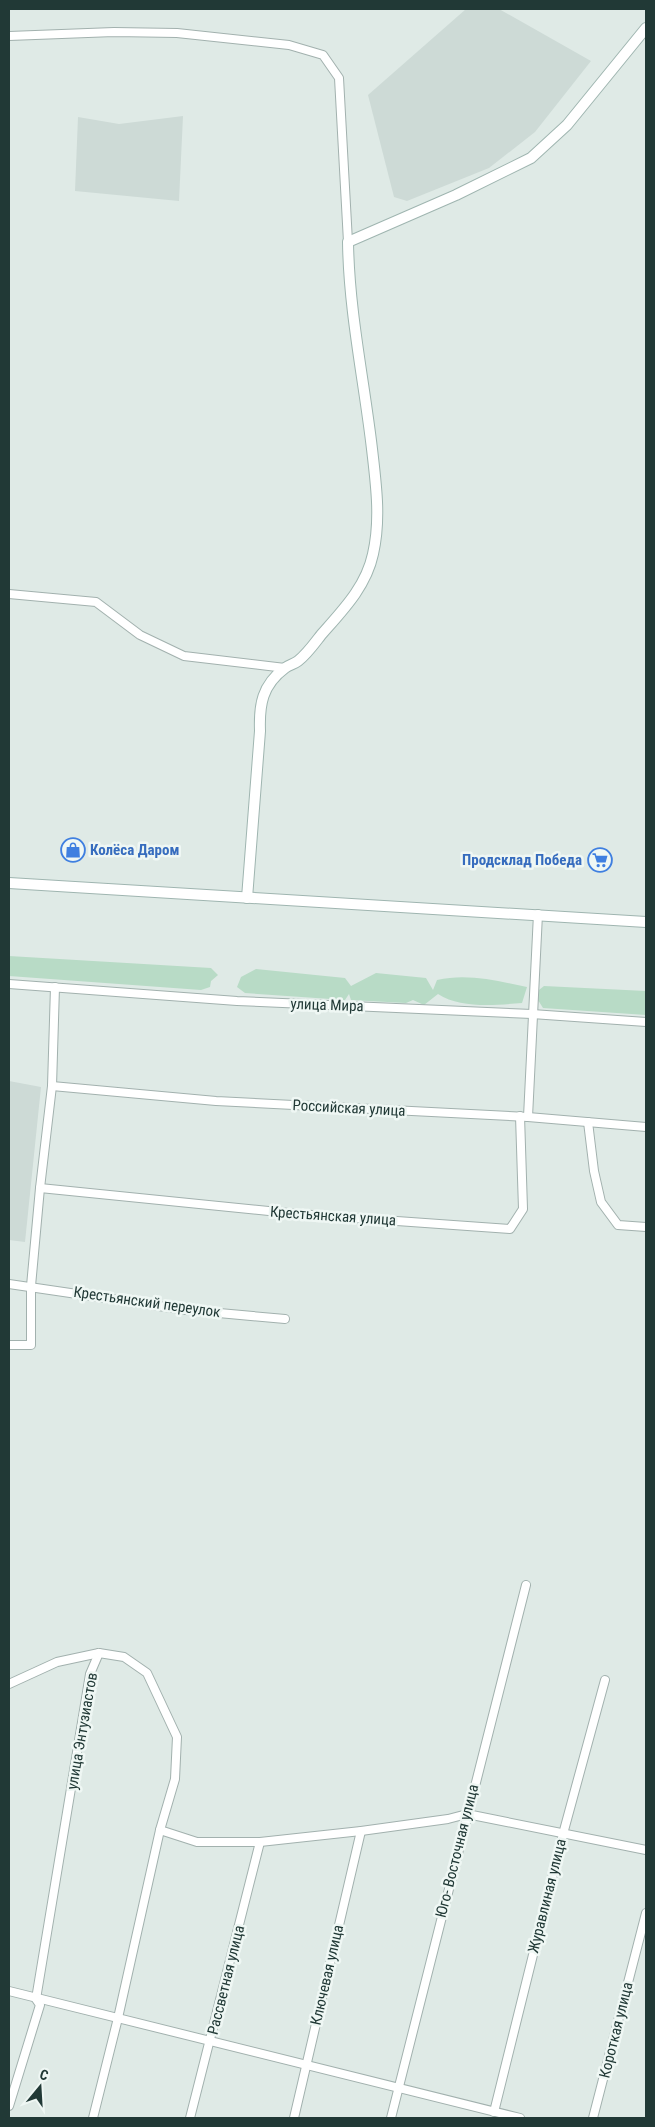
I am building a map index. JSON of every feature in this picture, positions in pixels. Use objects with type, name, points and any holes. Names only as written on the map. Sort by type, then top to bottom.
[{"type":"street","points":[[348,242],[456,196],[531,158],[567,125],[646,28]]},
{"type":"street","points":[[9,36],[114,32],[177,33],[289,45],[323,55],[339,78],[349,287],[366,398],[378,524],[373,555],[365,580],[352,599],[298,661],[285,668],[268,686],[260,706],[247,898]]},
{"type":"street","points":[[9,594],[96,602],[140,635],[184,656],[285,668]]},
{"type":"street","points":[[9,883],[646,922]]},
{"type":"street","points":[[524,1116],[538,914]]},
{"type":"street","name":"улица Мира","points":[[9,984],[237,1001],[532,1014],[646,1022]]},
{"type":"street","points":[[9,1345],[31,1345],[31,1286],[52,1086],[55,987]]},
{"type":"street","name":"Российская улица","points":[[52,1086],[216,1101],[524,1116],[646,1127]]},
{"type":"street","name":"Крестьянская улица","points":[[40,1188],[298,1214],[510,1229],[523,1209],[524,1116]]},
{"type":"street","points":[[588,1122],[594,1171],[601,1202],[618,1225],[646,1227]]},
{"type":"street","name":"Крестьянский переулок","points":[[9,1284],[186,1310],[285,1319]]},
{"type":"street","name":"Юго- Восточная улица","points":[[391,2118],[526,1585]]},
{"type":"street","points":[[9,1684],[57,1662],[99,1654]]},
{"type":"street","name":"улица Энтузиастов","points":[[9,2106],[40,2006],[36,1999],[90,1674],[99,1654],[124,1658],[147,1673],[177,1737],[175,1779],[160,1830],[118,2018],[93,2118]]},
{"type":"street","name":"Журавлиная улица","points":[[494,2112],[563,1834],[605,1680]]},
{"type":"street","points":[[160,1830],[196,1842],[260,1842],[361,1831],[448,1819],[467,1814],[646,1850]]},
{"type":"street","name":"Ключевая улица","points":[[294,2118],[361,1831]]},
{"type":"street","name":"Рассветная улица","points":[[190,2118],[260,1842]]},
{"type":"street","name":"Короткая улица","points":[[593,2118],[646,1913]]},
{"type":"street","points":[[9,1991],[520,2118]]},
{"type":"shaded area","points":[[466,9],[499,9],[591,61],[535,132],[489,168],[407,201],[394,197],[368,95]]},
{"type":"shaded area","points":[[183,116],[179,201],[75,191],[78,117],[119,124]]},
{"type":"shaded area","points":[[9,1081],[41,1087],[25,1242],[9,1240]]},
{"type":"green space","points":[[9,956],[211,968],[218,975],[211,981],[210,987],[201,990],[9,976]]},
{"type":"green space","points":[[256,969],[345,978],[351,986],[376,973],[426,978],[433,990],[437,980],[460,977],[505,982],[527,987],[522,1003],[490,1005],[457,1002],[438,994],[424,1005],[413,1000],[406,1003],[351,1000],[349,994],[345,1000],[245,993],[237,987],[241,977]]},
{"type":"green space","points":[[544,986],[646,991],[646,1015],[543,1008],[538,1000],[539,990]]},
{"type":"place","name":"Колёса Даром","points":[[73,850]]},
{"type":"place","name":"Продсклад Победа","points":[[600,860]]}]
